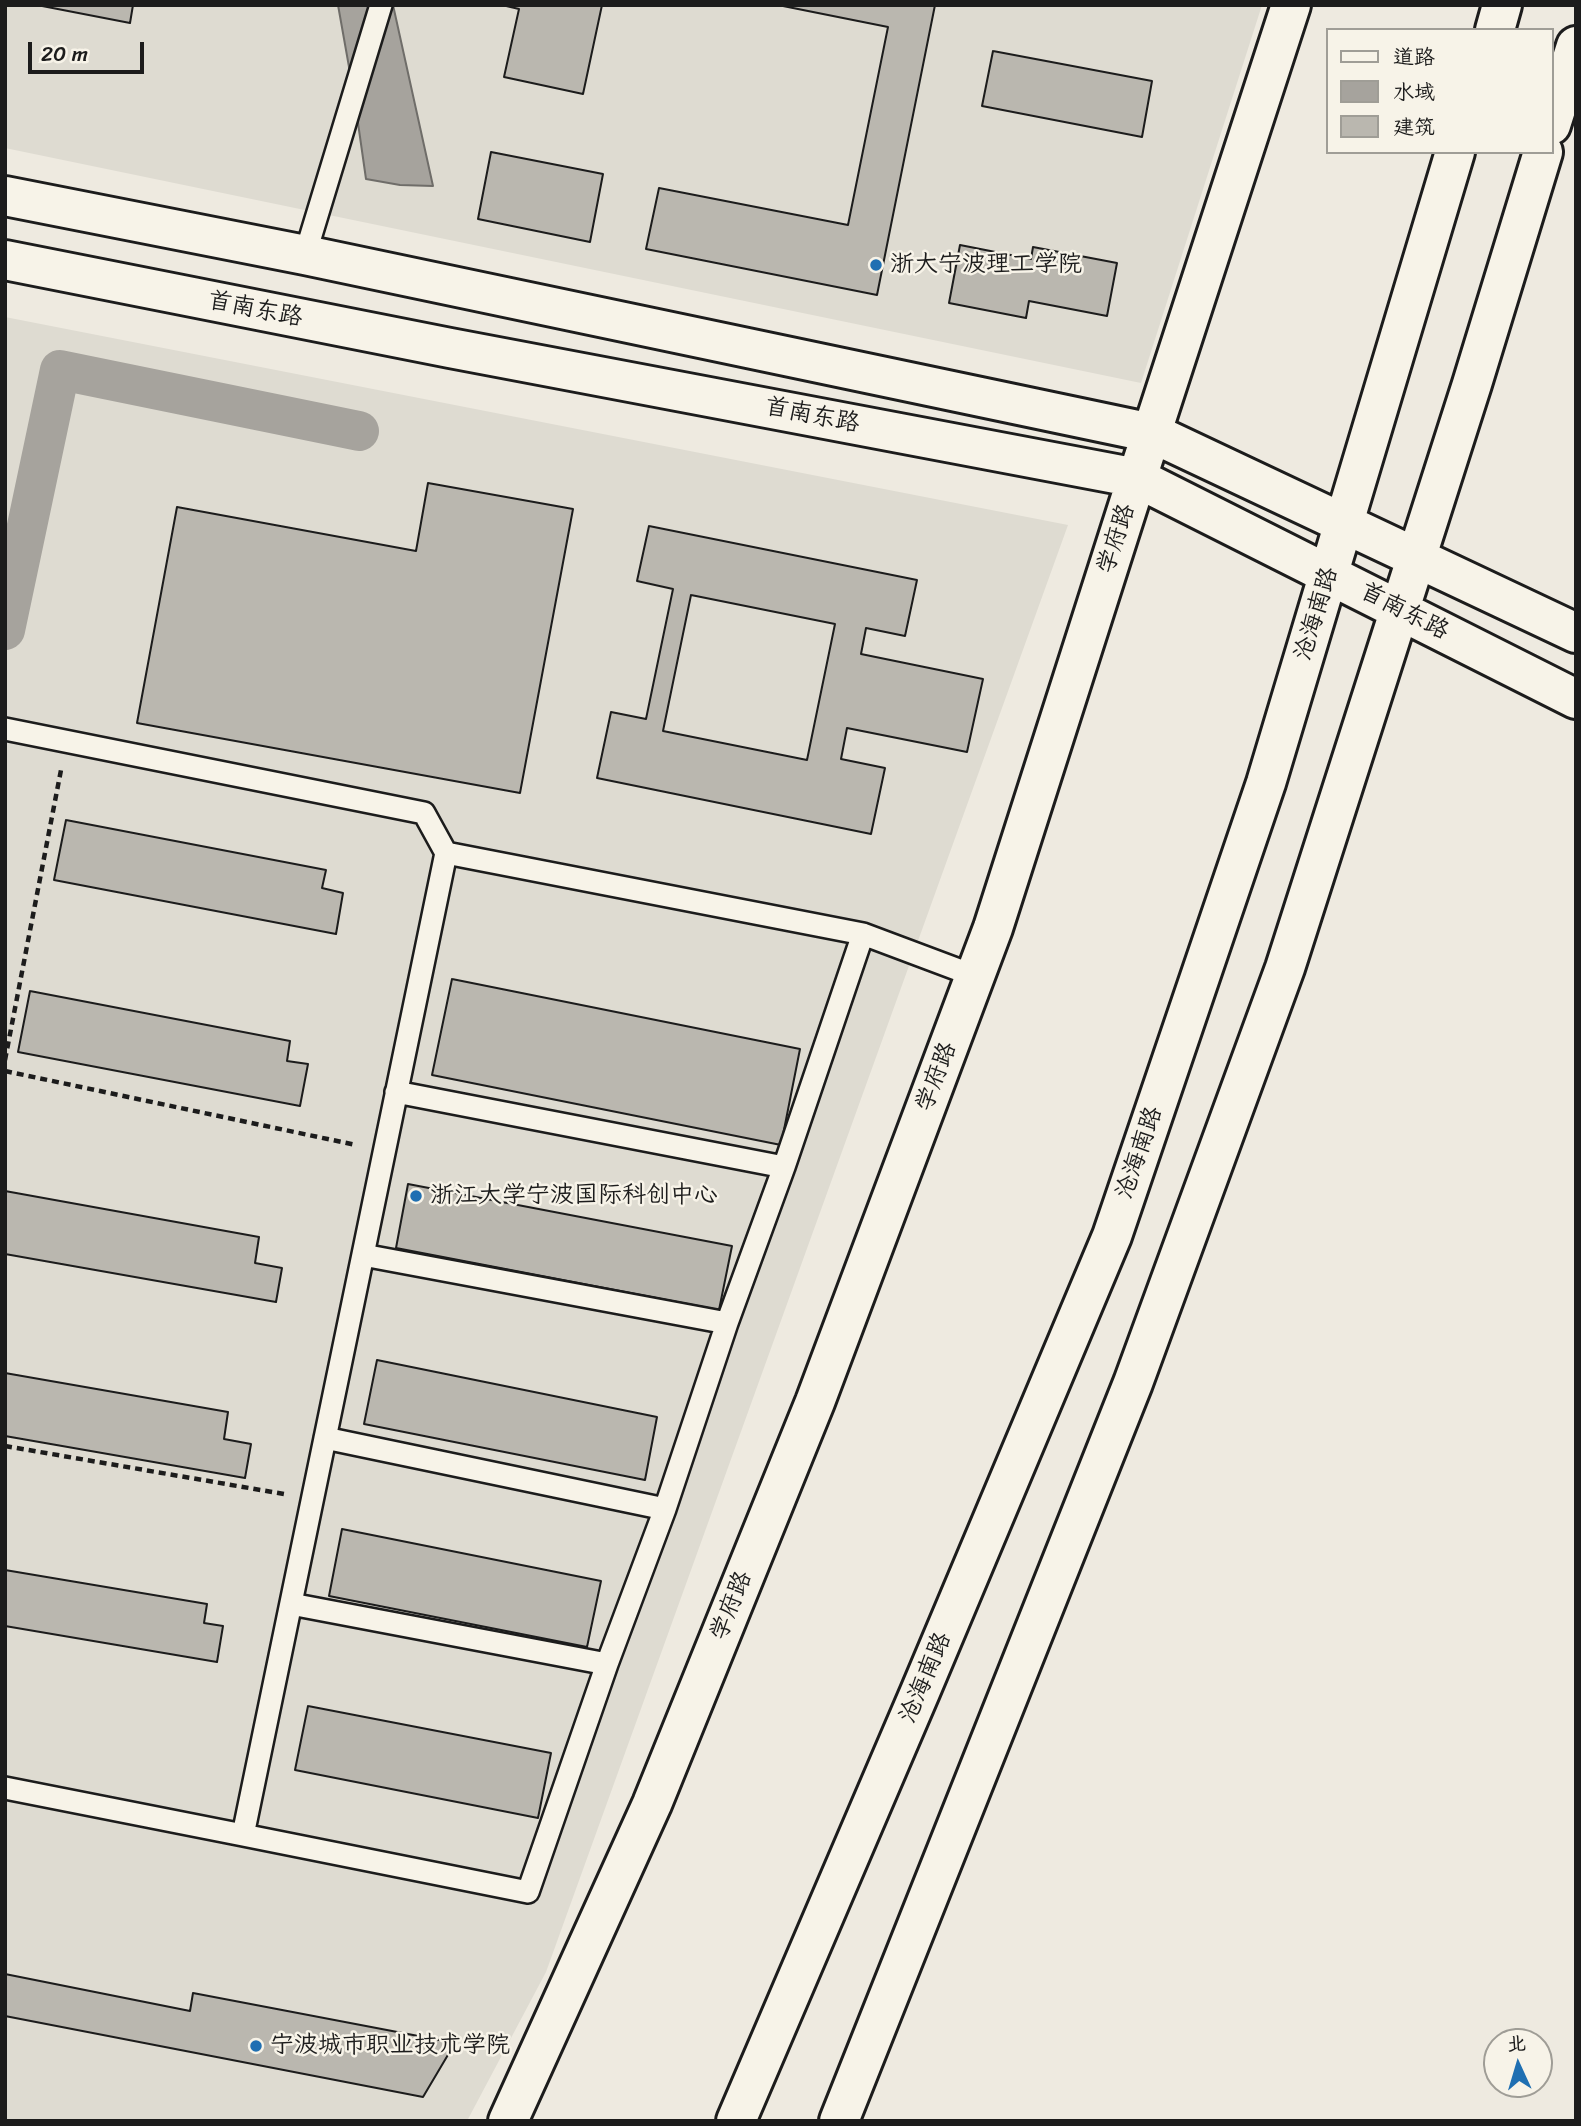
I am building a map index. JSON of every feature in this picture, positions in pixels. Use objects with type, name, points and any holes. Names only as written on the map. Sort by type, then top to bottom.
[{"type":"main road","name":"学府路","points":[[508,2121],[652,1804],[815,1402],[993,928],[1291,5]]},
{"type":"main road","points":[[1496,28],[1503,5]]},
{"type":"main road","points":[[1553,119],[1576,46]]},
{"type":"main road","name":"沧海南路","points":[[736,2121],[1112,1236],[1266,783],[1454,154]]},
{"type":"main road","points":[[839,2121],[1133,1383],[1284,968],[1542,154]]},
{"type":"main road","points":[[5,196],[305,255],[1152,433],[1576,633]]},
{"type":"main road","name":"首南东路","points":[[5,260],[1137,478],[1576,699]]},
{"type":"lane","points":[[305,255],[382,5]]},
{"type":"lane","points":[[5,729],[424,813],[446,853],[243,1835]]},
{"type":"lane","points":[[446,853],[863,934],[975,976]]},
{"type":"lane","points":[[5,1788],[528,1892],[607,1664],[665,1509],[863,934]]},
{"type":"lane","points":[[396,1092],[784,1167]]},
{"type":"lane","points":[[363,1255],[727,1323]]},
{"type":"lane","points":[[325,1438],[665,1509]]},
{"type":"lane","points":[[291,1604],[607,1664]]},
{"type":"path","points":[[5,1060],[67,742]]},
{"type":"path","points":[[5,1071],[385,1151]]},
{"type":"path","points":[[5,1446],[313,1499]]},
{"type":"shaded area","name":"浙大宁波理工学院","points":[[5,5],[1262,5],[1141,383],[5,148]]},
{"type":"shaded area","name":"浙江大学宁波国际科创中心","points":[[5,317],[1068,525],[546,1972],[467,2121],[5,2121]]},
{"type":"water","points":[[338,5],[393,5],[433,186],[400,185],[366,179]]},
{"type":"building","points":[[37,5],[133,5],[130,23]]},
{"type":"building","points":[[502,5],[602,5],[583,94],[504,77],[519,9]]},
{"type":"building","points":[[778,5],[935,5],[877,295],[646,249],[659,188],[848,225],[888,27]]},
{"type":"building","points":[[993,51],[1152,81],[1142,137],[982,106]]},
{"type":"building","points":[[491,152],[603,174],[590,242],[478,219]]},
{"type":"building","points":[[960,245],[1031,259],[1033,247],[1117,263],[1107,316],[1029,301],[1026,318],[949,303]]},
{"type":"building","points":[[428,483],[573,509],[520,793],[137,723],[177,507],[416,551]]},
{"type":"building","points":[[649,526],[917,580],[905,636],[866,628],[861,654],[983,679],[967,752],[847,728],[841,759],[885,768],[871,834],[597,778],[611,712],[646,719],[673,589],[637,581]],"holes":[[[691,595],[835,624],[807,760],[663,731]]]},
{"type":"building","points":[[66,820],[326,870],[322,888],[343,893],[336,934],[54,880]]},
{"type":"building","points":[[452,979],[800,1049],[781,1145],[432,1075]]},
{"type":"building","points":[[30,991],[290,1041],[287,1061],[308,1064],[300,1106],[18,1052]]},
{"type":"building","points":[[408,1184],[732,1246],[719,1310],[396,1248]]},
{"type":"building","points":[[5,1191],[259,1237],[255,1263],[282,1268],[276,1302],[5,1254]]},
{"type":"building","points":[[377,1360],[657,1417],[645,1480],[364,1424]]},
{"type":"building","points":[[5,1373],[228,1412],[224,1439],[251,1444],[245,1478],[5,1436]]},
{"type":"building","points":[[342,1529],[601,1581],[587,1647],[329,1596]]},
{"type":"building","points":[[5,1570],[207,1604],[204,1623],[223,1626],[217,1662],[5,1626]]},
{"type":"building","points":[[308,1706],[551,1753],[538,1818],[295,1770]]},
{"type":"building","points":[[5,1974],[190,2011],[193,1993],[455,2043],[423,2097],[5,2016]]},
{"type":"waterway","points":[[5,630],[60,370],[359,431]]},
{"type":"place","name":"浙大宁波理工学院","points":[[876,265]]},
{"type":"place","name":"浙江大学宁波国际科创中心","points":[[416,1196]]},
{"type":"place","name":"宁波城市职业技术学院","points":[[256,2046]]}]
